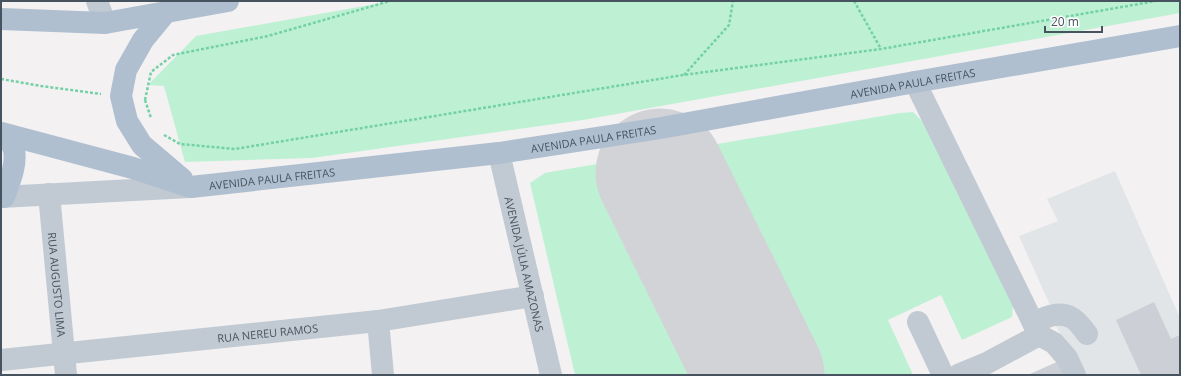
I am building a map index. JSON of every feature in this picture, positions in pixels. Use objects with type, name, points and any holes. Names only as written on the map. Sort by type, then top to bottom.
[{"type":"main road","points":[[1,19],[104,23],[228,1]]},
{"type":"main road","points":[[166,12],[143,40],[126,70],[121,96],[127,121],[142,145],[191,186]]},
{"type":"main road","name":"AVENIDA PAULA FREITAS","points":[[191,186],[499,153],[661,128],[1180,36]]},
{"type":"main road","points":[[5,134],[133,168],[191,186]]},
{"type":"main road","points":[[2,197],[11,180],[14,152],[5,134]]},
{"type":"street","points":[[97,1],[104,23]]},
{"type":"street","points":[[915,82],[1036,329],[1054,343],[1067,358],[1074,375]]},
{"type":"street","name":"AVENIDA JÚLIA AMAZONAS","points":[[499,153],[551,375]]},
{"type":"street","name":"AVENIDA PAULA FREITAS","points":[[2,197],[191,186]]},
{"type":"street","name":"RUA AUGUSTO LIMA","points":[[49,194],[66,375]]},
{"type":"street","name":"RUA NEREU RAMOS","points":[[1,360],[378,321],[533,296]]},
{"type":"street","points":[[958,375],[987,363],[1036,329],[1049,316],[1067,315],[1073,318],[1087,334]]},
{"type":"street","points":[[378,321],[383,375]]},
{"type":"street","points":[[918,322],[943,375]]},
{"type":"path","points":[[152,122],[145,100],[151,72],[173,55],[268,36],[390,1]]},
{"type":"path","points":[[683,75],[729,25],[733,1]]},
{"type":"path","points":[[854,1],[881,49]]},
{"type":"path","points":[[161,133],[180,144],[235,149],[683,75],[881,49],[1156,1]]},
{"type":"path","points":[[1,79],[41,86],[121,96]]},
{"type":"shaded area","points":[[794,132],[913,375],[641,375],[545,173]]},
{"type":"shaded area","points":[[1115,171],[1180,318],[1180,375],[1028,375],[1073,355],[1047,311],[1050,305],[1019,236],[1058,221],[1047,199]]},
{"type":"green space","points":[[392,1],[1180,1],[1180,13],[583,120],[312,158],[185,162],[164,86],[148,85],[196,36]]},
{"type":"green space","points":[[913,112],[923,122],[1013,306],[1012,317],[962,340],[941,295],[888,320],[913,375],[795,375],[682,150]]},
{"type":"green space","points":[[614,161],[719,375],[575,375],[530,183],[545,173]]},
{"type":"building","points":[[1154,302],[1171,339],[1180,335],[1180,375],[1141,375],[1116,320]]},
{"type":"building","points":[[1059,361],[1066,375],[1028,375]]},
{"type":"runway","points":[[660,173],[760,375]]}]
